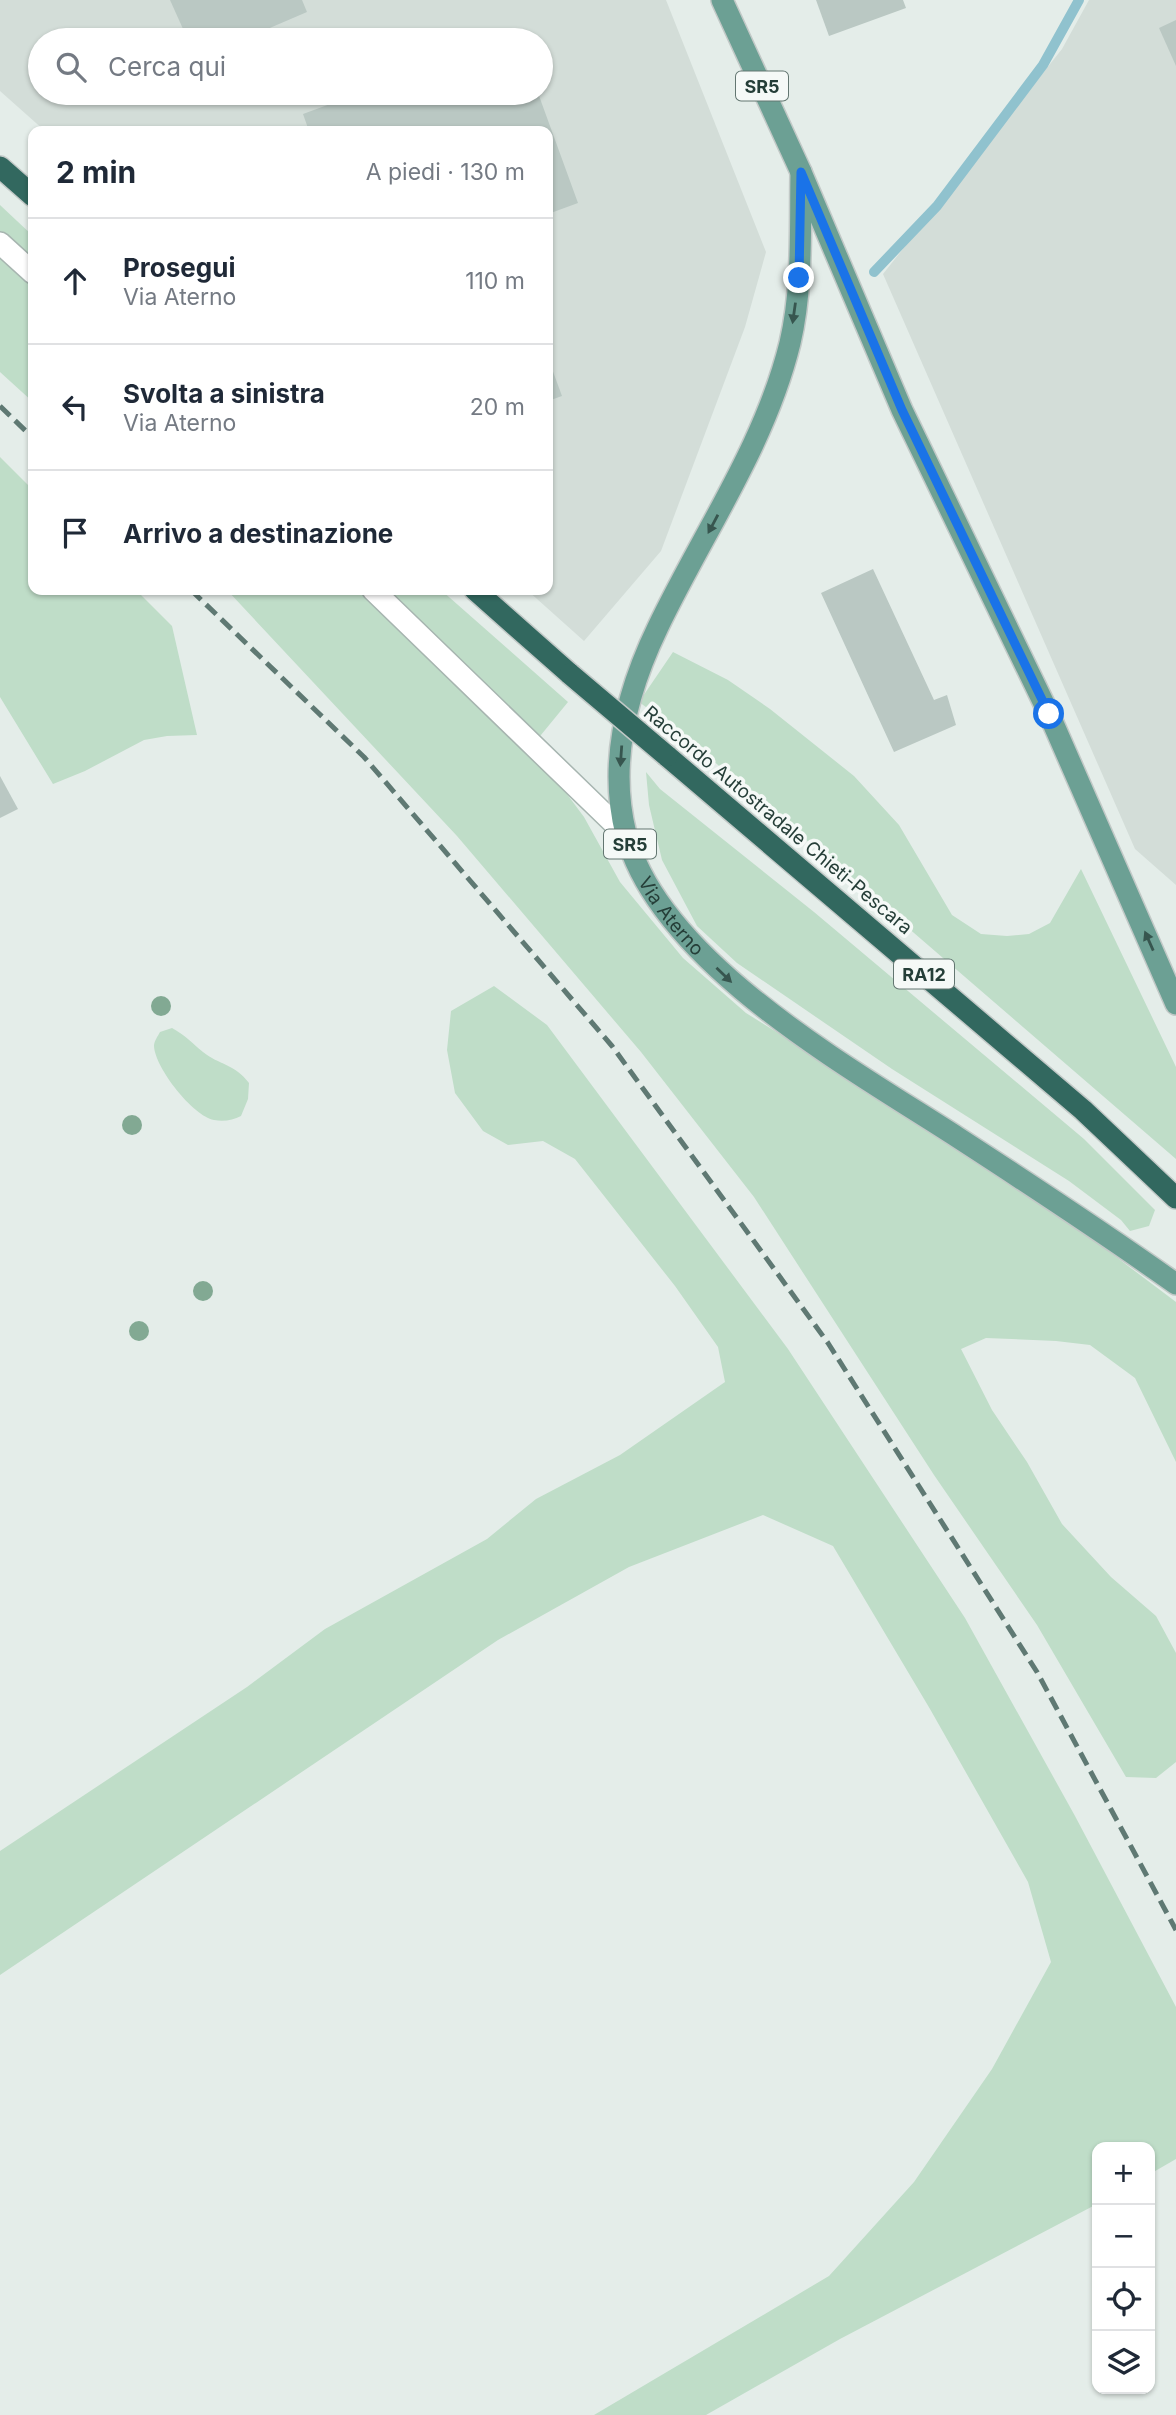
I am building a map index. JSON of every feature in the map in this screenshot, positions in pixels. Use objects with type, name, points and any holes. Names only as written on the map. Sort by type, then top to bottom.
[{"type":"highway","points":[[0,167],[28,192]]},
{"type":"highway","name":"Raccordo Autostradale Chieti-Pescara","points":[[481,595],[1083,1110],[1176,1198]]},
{"type":"main road","name":"Via Aterno","points":[[722,0],[801,172],[902,410],[1049,714],[1176,1004]]},
{"type":"main road","name":"Via Aterno","points":[[801,172],[799,278],[791,339],[775,396],[720,513],[660,622],[627,703],[619,776],[626,836],[642,872],[663,907],[729,981],[833,1057],[1102,1231],[1176,1284]]},
{"type":"lane","points":[[0,243],[28,268]]},
{"type":"lane","points":[[378,595],[626,836]]},
{"type":"shaded area","points":[[0,0],[666,0],[766,252],[745,327],[661,551],[584,641],[533,595],[553,595],[553,126],[39,126],[0,91]]},
{"type":"shaded area","points":[[1089,0],[1176,0],[1176,885],[1135,849],[883,274],[1062,49]]},
{"type":"green space","points":[[0,205],[28,231],[28,397],[0,372]]},
{"type":"green space","points":[[0,457],[28,485],[28,595],[141,595],[172,626],[197,735],[144,740],[85,771],[53,784],[0,697]]},
{"type":"green space","points":[[232,595],[447,595],[568,702],[527,752],[555,778],[584,817],[620,882],[683,958],[746,1013],[881,1097],[984,1168],[1071,1223],[1176,1302],[1176,1462],[1135,1378],[1090,1345],[986,1338],[961,1349],[992,1410],[1027,1462],[1062,1524],[1111,1577],[1156,1616],[1176,1653],[1176,1762],[1156,1778],[1126,1777],[1037,1625],[934,1475],[754,1197],[641,1052],[457,836]]},
{"type":"green space","points":[[673,652],[728,680],[770,709],[854,776],[899,825],[952,915],[981,934],[1029,934],[1050,923],[1081,869],[1176,1067],[1176,1159],[790,826],[672,726],[639,702]]},
{"type":"green space","points":[[646,772],[660,789],[814,912],[1084,1139],[1155,1210],[1149,1226],[1130,1231],[1121,1220],[1069,1181],[892,1069],[737,963],[697,926],[662,860],[649,805]]},
{"type":"green space","points":[[494,986],[547,1025],[788,1349],[965,1618],[1075,1816],[1176,2007],[1176,2159],[1155,2171],[1155,2142],[1092,2142],[1092,2207],[840,2339],[706,2415],[594,2415],[829,2276],[914,2182],[992,2069],[1051,1962],[1028,1882],[833,1546],[763,1515],[629,1567],[498,1640],[0,1975],[0,1851],[247,1687],[325,1629],[487,1539],[536,1499],[620,1455],[725,1382],[718,1347],[675,1286],[575,1159],[543,1141],[508,1145],[483,1131],[455,1093],[447,1050],[451,1011]]},
{"type":"green space","points":[[172,1028],[209,1056],[233,1068],[249,1083],[248,1099],[241,1116],[221,1121],[205,1117],[176,1090],[161,1066],[154,1046],[160,1032]]},
{"type":"building","points":[[170,0],[302,0],[307,12],[270,28],[183,28]]},
{"type":"building","points":[[816,0],[903,0],[906,8],[829,36]]},
{"type":"building","points":[[1176,20],[1176,66],[1159,28]]},
{"type":"building","points":[[327,105],[542,105],[550,126],[307,126],[303,114]]},
{"type":"building","points":[[553,134],[578,203],[553,212]]},
{"type":"building","points":[[553,372],[562,396],[553,399]]},
{"type":"building","points":[[873,569],[934,700],[947,695],[956,725],[894,752],[821,593]]},
{"type":"building","points":[[0,776],[18,809],[0,818]]},
{"type":"waterway","points":[[874,272],[937,206],[1043,65],[1079,0]]},
{"type":"railway","points":[[0,406],[28,433]]},
{"type":"railway","points":[[196,595],[364,757],[612,1046],[828,1343],[1037,1672],[1176,1930]]},
{"type":"route","points":[[799,278],[801,172],[902,410],[1049,714]]}]
